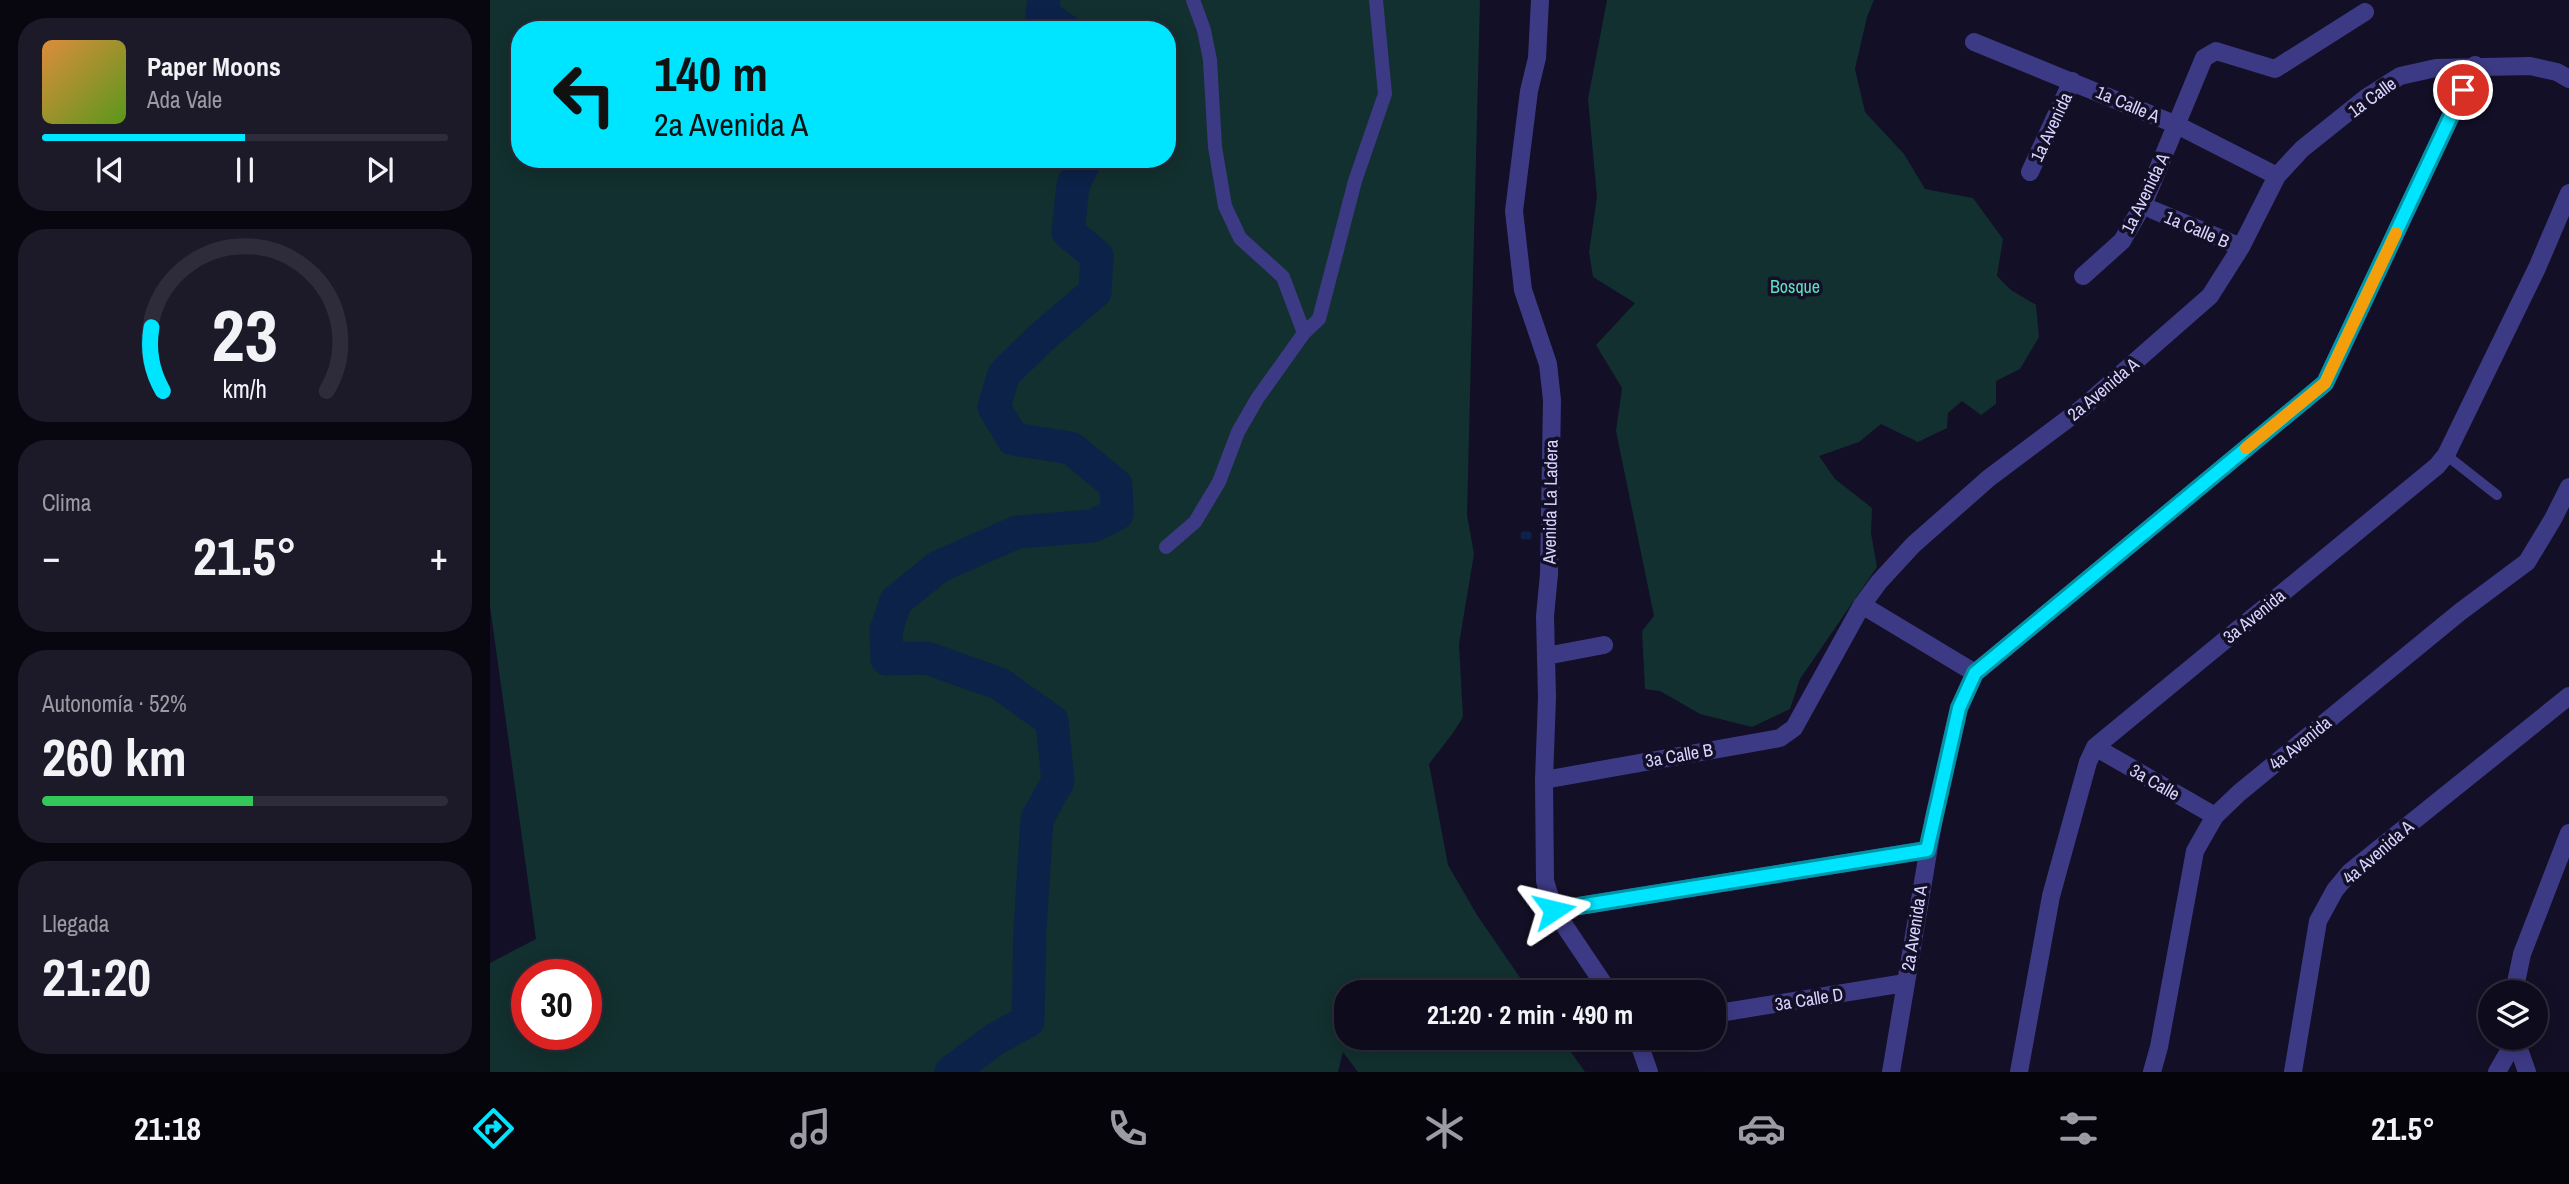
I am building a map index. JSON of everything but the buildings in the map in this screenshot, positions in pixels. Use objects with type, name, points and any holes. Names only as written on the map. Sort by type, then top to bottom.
[{"type":"street","points":[[1194,0],[1210,60],[1215,147],[1225,206],[1240,238],[1283,277],[1304,333]]},
{"type":"street","points":[[1166,547],[1195,522],[1219,482],[1238,432],[1304,333],[1319,319],[1355,181],[1385,94],[1376,0]]},
{"type":"street","name":"Avenida La Ladera","points":[[1540,0],[1537,58],[1529,90],[1514,211],[1523,290],[1548,364],[1552,400],[1549,574],[1545,616],[1545,881],[1554,910],[1601,980]]},
{"type":"street","name":"1a Avenida A","points":[[2082,276],[2122,241],[2143,205],[2204,58],[2216,51],[2275,69],[2365,12]]},
{"type":"street","name":"1a Calle A","points":[[1974,42],[2176,125],[2277,176]]},
{"type":"street","name":"2a Avenida A","points":[[1891,1072],[1927,850],[1959,708],[1975,673],[2325,383],[2475,65]]},
{"type":"street","name":"1a Calle","points":[[2277,176],[2302,149],[2367,97],[2400,76],[2436,68],[2530,65],[2557,72],[2569,79]]},
{"type":"street","name":"1a Avenida","points":[[2030,172],[2072,81]]},
{"type":"street","name":"2a Avenida A","points":[[1803,714],[1862,605],[1879,582],[1913,545],[1989,478],[2081,409],[2210,296],[2241,247],[2277,176]]},
{"type":"street","name":"3a Avenida","points":[[2095,747],[2437,466],[2446,455],[2537,268],[2569,193]]},
{"type":"street","name":"1a Calle B","points":[[2153,210],[2241,247]]},
{"type":"street","name":"4a Avenida","points":[[2152,1072],[2159,1047],[2194,851],[2215,816],[2239,793],[2439,629],[2527,562],[2569,487]]},
{"type":"street","points":[[1862,605],[1975,673]]},
{"type":"street","points":[[1546,656],[1604,645]]},
{"type":"street","name":"4a Avenida A","points":[[2293,1072],[2318,921],[2334,890],[2350,872],[2569,696]]},
{"type":"street","name":"3a Calle B","points":[[1544,780],[1780,738],[1794,728],[1803,714]]},
{"type":"street","points":[[2019,1072],[2051,896],[2088,762],[2095,747]]},
{"type":"street","name":"3a Calle","points":[[2095,747],[2215,816]]},
{"type":"street","points":[[2517,980],[2522,954],[2569,834]]},
{"type":"street","points":[[1554,910],[1927,850]]},
{"type":"street","name":"3a Calle D","points":[[1726,1012],[1905,984]]},
{"type":"street","points":[[1641,1050],[1649,1072]]},
{"type":"street","points":[[2497,1072],[2509,1050]]},
{"type":"street","points":[[2520,1050],[2527,1072]]},
{"type":"lane","points":[[2446,455],[2497,495]]},
{"type":"green space","points":[[490,0],[1480,0],[1467,515],[1474,554],[1459,644],[1463,717],[1429,764],[1448,865],[1477,915],[1522,980],[1334,980],[1334,1050],[1569,1050],[1585,1072],[1358,1072],[1343,1052],[1338,1072],[490,1072],[490,963],[536,939],[490,606]]},
{"type":"green space","name":"Bosque","points":[[1607,0],[1874,0],[1867,17],[1855,69],[1865,112],[1904,154],[1925,189],[1973,198],[2003,239],[1997,276],[2011,290],[2036,305],[2039,337],[2020,369],[1996,381],[1996,404],[1981,415],[1962,401],[1948,413],[1947,428],[1918,442],[1881,424],[1859,442],[1819,456],[1835,479],[1872,508],[1871,533],[1877,567],[1800,679],[1790,709],[1752,727],[1700,714],[1660,691],[1645,689],[1642,631],[1654,616],[1616,431],[1622,388],[1596,345],[1635,303],[1593,277],[1589,252],[1597,197],[1588,99]]},
{"type":"waterway","points":[[1044,0],[1042,13],[1053,21]]},
{"type":"waterway","points":[[951,1072],[995,1039],[1028,1021],[1037,819],[1058,781],[1052,721],[1000,684],[927,658],[887,659],[886,630],[896,601],[938,567],[1017,532],[1092,526],[1117,514],[1116,485],[1071,448],[1013,439],[994,407],[1004,374],[1095,292],[1097,256],[1068,232],[1073,185],[1082,168]]},
{"type":"waterway","points":[[1523,534],[1529,534],[1529,537],[1523,537],[1523,534]]},
{"type":"slow traffic","points":[[2246,448],[2325,383],[2396,233]]},
{"type":"route","points":[[1554,910],[1927,850],[1959,708],[1975,673],[2325,383],[2463,90]]}]
